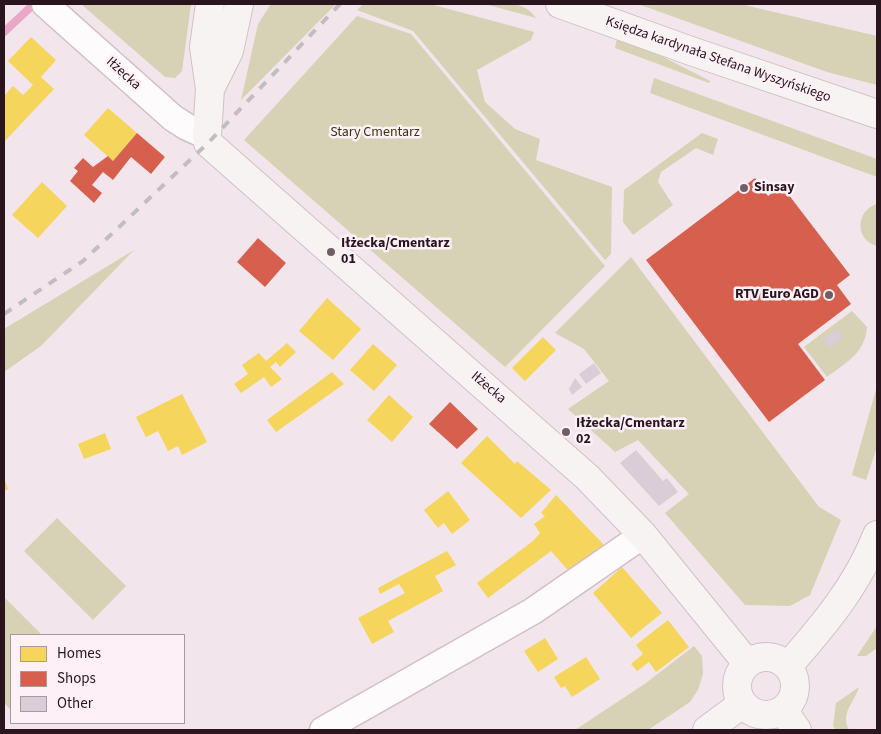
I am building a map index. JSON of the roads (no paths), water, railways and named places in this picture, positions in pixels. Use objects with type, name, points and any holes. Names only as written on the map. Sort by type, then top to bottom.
[{"type":"street","points":[[207,136],[210,89],[204,48],[210,4]]},
{"type":"street","points":[[210,89],[229,51],[239,4]]},
{"type":"street","name":"Księdza kardynała Stefana Wyszyńskiego","points":[[560,4],[877,114]]},
{"type":"street","name":"Iłżecka","points":[[47,5],[174,118],[188,128],[207,136],[213,148],[523,418],[587,477],[643,535],[747,663]]},
{"type":"street","points":[[322,730],[533,611],[643,535]]},
{"type":"street","points":[[788,666],[836,611],[869,556],[877,535]]},
{"type":"street","points":[[758,657],[772,657],[788,666],[795,685],[790,720],[773,714],[760,715],[742,704],[736,686],[739,674],[747,663],[758,657]]},
{"type":"street","points":[[707,730],[742,704]]},
{"type":"waterway","points":[[4,32],[34,4]]},
{"type":"railway","points":[[4,314],[83,261],[208,143],[340,4]]},
{"type":"place","name":"Sinsay","points":[[744,188]]},
{"type":"place","name":"Iłżecka/Cmentarz 01","points":[[331,252]]},
{"type":"place","name":"RTV Euro AGD","points":[[829,295]]},
{"type":"place","name":"Iłżecka/Cmentarz 02","points":[[566,432]]},
{"type":"park label","name":"Stary Cmentarz","points":[[375,133]]}]
